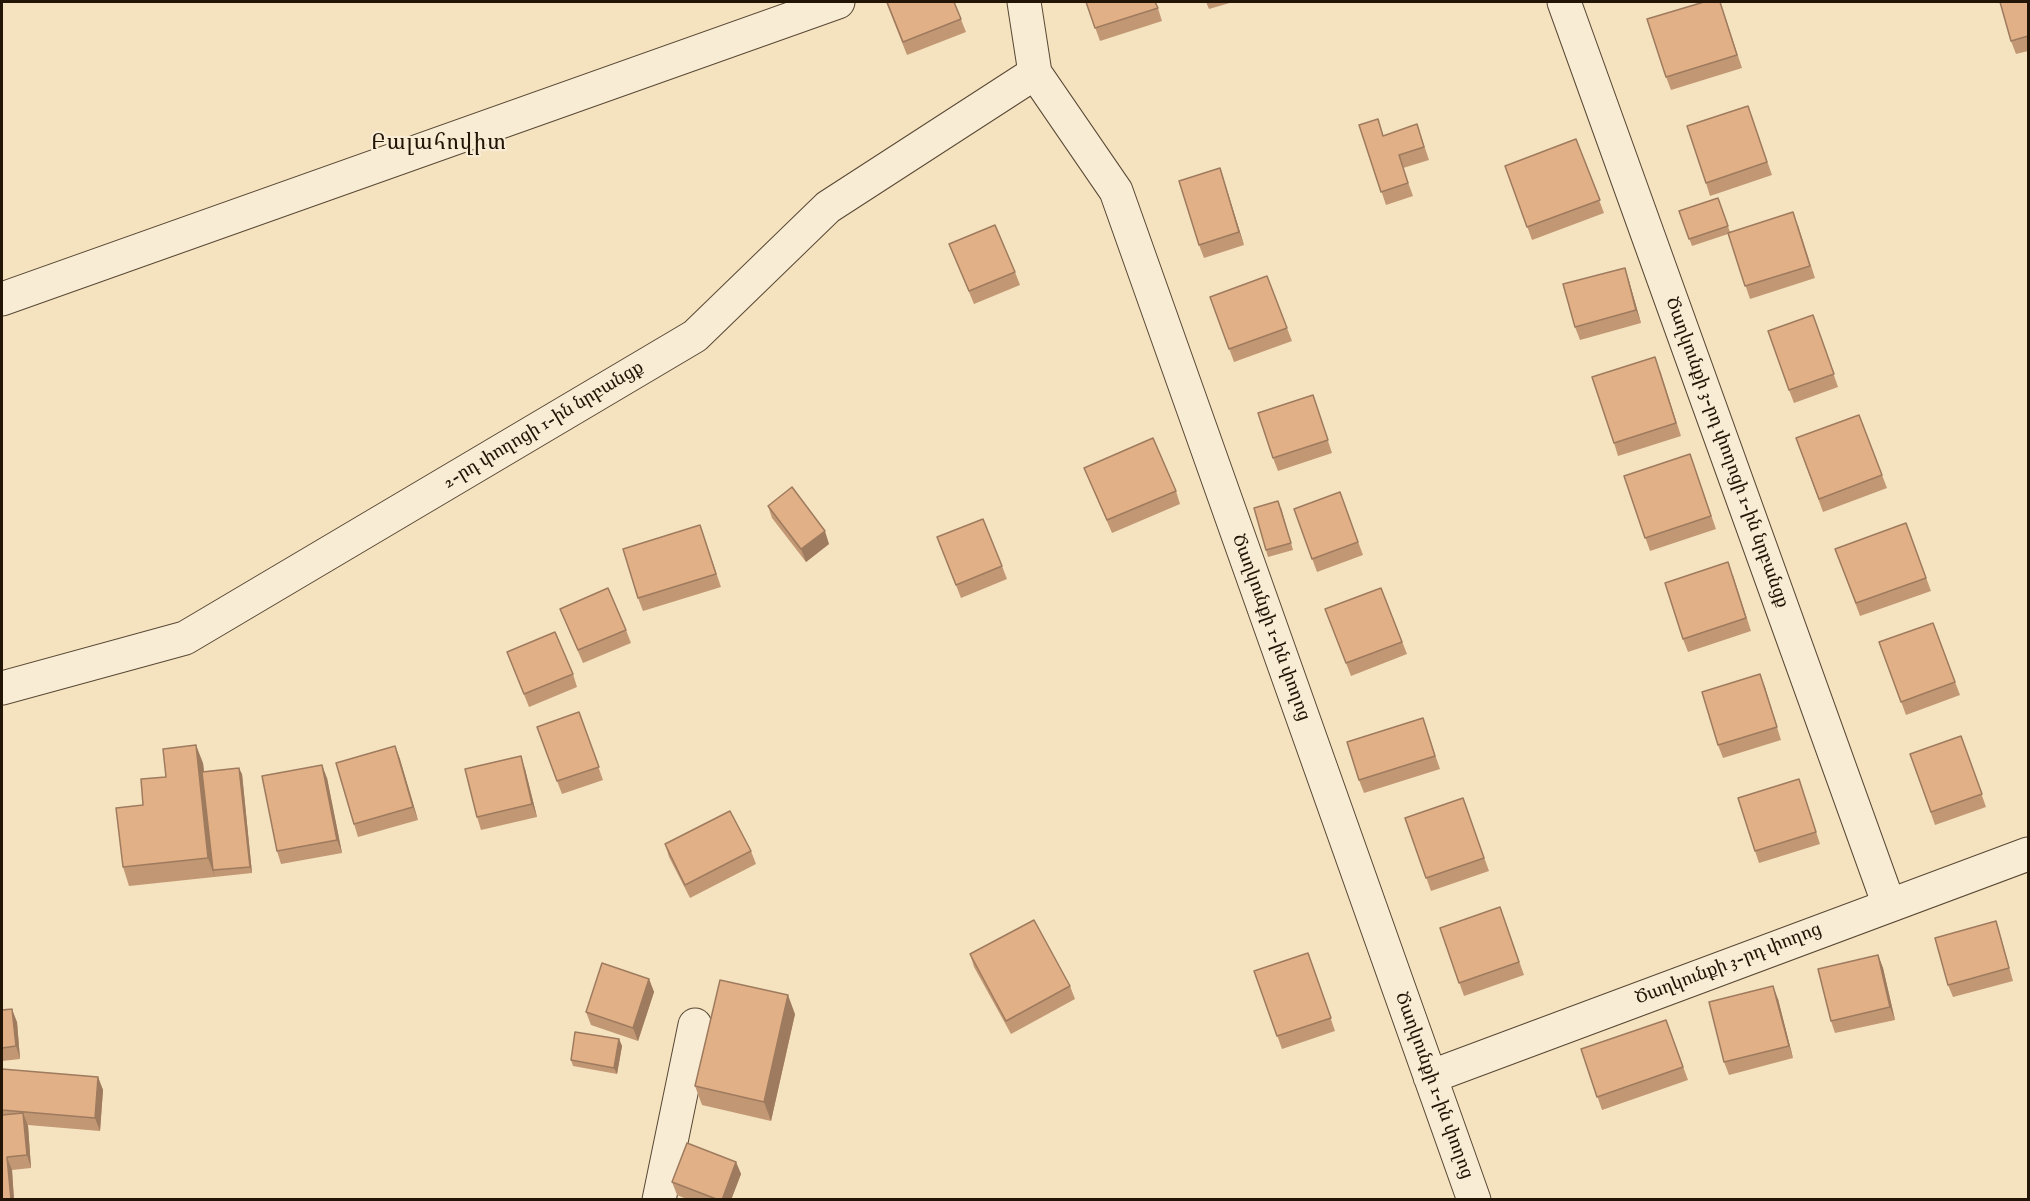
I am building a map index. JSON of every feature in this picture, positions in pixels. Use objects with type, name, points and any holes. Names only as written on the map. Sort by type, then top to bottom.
[{"type":"street","points":[[2,299],[838,2]]},
{"type":"street","points":[[1024,2],[1035,73]]},
{"type":"street","name":"Ծաղկունքի 3-րդ փողոցի 1-ին նրբանցք","points":[[1564,2],[1889,905]]},
{"type":"street","name":"2-րդ փողոցի 1-ին նրբանցք","points":[[2,688],[185,638],[695,336],[828,207],[1035,73]]},
{"type":"street","name":"Ծաղկունքի 1-ին փողոց","points":[[1035,73],[1116,191],[1474,1200]]},
{"type":"street","name":"Ծաղկունքի 3-րդ փողոց","points":[[1430,1077],[2028,854]]},
{"type":"street","points":[[659,1200],[695,1025]]},
{"type":"building","points":[[887,2],[954,2],[961,19],[903,42]]},
{"type":"building","points":[[1086,2],[1155,2],[1158,8],[1095,28]]},
{"type":"building","points":[[1704,2],[1720,2],[1737,55],[1666,77],[1647,19]]},
{"type":"building","points":[[2000,2],[2028,2],[2028,36],[2011,41]]},
{"type":"building","points":[[1748,106],[1767,162],[1706,183],[1687,126]]},
{"type":"building","points":[[1378,119],[1383,136],[1417,124],[1424,147],[1399,155],[1408,183],[1381,192],[1359,125]]},
{"type":"building","points":[[1576,139],[1600,200],[1527,227],[1505,166]]},
{"type":"building","points":[[1220,168],[1239,232],[1199,245],[1179,181]]},
{"type":"building","points":[[1718,198],[1728,226],[1689,239],[1679,211]]},
{"type":"building","points":[[1793,212],[1810,266],[1745,286],[1728,233]]},
{"type":"building","points":[[995,225],[1015,272],[969,291],[949,244]]},
{"type":"building","points":[[1625,268],[1636,310],[1575,327],[1563,284]]},
{"type":"building","points":[[1267,276],[1287,328],[1229,349],[1210,297]]},
{"type":"building","points":[[1813,315],[1834,374],[1789,390],[1768,331]]},
{"type":"building","points":[[1655,357],[1676,423],[1614,443],[1592,377]]},
{"type":"building","points":[[1313,395],[1328,440],[1273,458],[1258,413]]},
{"type":"building","points":[[1859,415],[1882,475],[1819,499],[1796,438]]},
{"type":"building","points":[[1153,438],[1176,491],[1107,520],[1084,468]]},
{"type":"building","points":[[1690,454],[1711,516],[1645,538],[1624,476]]},
{"type":"building","points":[[792,487],[825,531],[801,549],[768,506]]},
{"type":"building","points":[[1340,492],[1358,542],[1312,559],[1294,509]]},
{"type":"building","points":[[1278,501],[1291,543],[1266,550],[1254,508]]},
{"type":"building","points":[[983,519],[1002,566],[956,585],[937,537]]},
{"type":"building","points":[[1906,523],[1926,578],[1856,603],[1835,549]]},
{"type":"building","points":[[700,525],[716,574],[638,598],[623,549]]},
{"type":"building","points":[[1728,562],[1746,618],[1683,639],[1665,583]]},
{"type":"building","points":[[608,588],[626,630],[578,650],[560,609]]},
{"type":"building","points":[[1381,588],[1402,642],[1346,663],[1325,609]]},
{"type":"building","points":[[1933,623],[1955,682],[1901,702],[1879,642]]},
{"type":"building","points":[[555,632],[573,674],[524,694],[507,652]]},
{"type":"building","points":[[1760,674],[1777,727],[1718,745],[1702,692]]},
{"type":"building","points":[[579,712],[599,767],[557,781],[537,727]]},
{"type":"building","points":[[1423,718],[1435,756],[1359,780],[1347,742]]},
{"type":"building","points":[[1961,736],[1982,794],[1931,812],[1910,754]]},
{"type":"building","points":[[196,745],[208,858],[123,867],[116,808],[143,805],[141,779],[166,777],[163,749]]},
{"type":"building","points":[[395,746],[413,807],[354,824],[336,763]]},
{"type":"building","points":[[521,756],[532,804],[477,817],[465,769]]},
{"type":"building","points":[[322,765],[337,840],[277,851],[262,776]]},
{"type":"building","points":[[239,768],[250,867],[213,870],[202,772]]},
{"type":"building","points":[[1799,779],[1816,832],[1755,851],[1738,798]]},
{"type":"building","points":[[1463,798],[1484,858],[1426,878],[1405,818]]},
{"type":"building","points":[[730,811],[751,851],[685,885],[665,844]]},
{"type":"building","points":[[1500,907],[1519,962],[1459,983],[1440,928]]},
{"type":"building","points":[[1034,920],[1070,986],[1006,1021],[970,954]]},
{"type":"building","points":[[1996,921],[2009,968],[1948,985],[1935,938]]},
{"type":"building","points":[[1308,953],[1331,1018],[1277,1036],[1254,971]]},
{"type":"building","points":[[1878,955],[1890,1007],[1831,1021],[1818,969]]},
{"type":"building","points":[[602,963],[649,979],[633,1028],[586,1012]]},
{"type":"building","points":[[720,980],[788,995],[764,1102],[695,1086]]},
{"type":"building","points":[[1773,986],[1789,1046],[1724,1062],[1709,1002]]},
{"type":"building","points":[[12,1009],[16,1046],[2,1048],[2,1010]]},
{"type":"building","points":[[1666,1020],[1683,1067],[1597,1097],[1581,1049]]},
{"type":"building","points":[[575,1032],[619,1039],[614,1068],[571,1060]]},
{"type":"building","points":[[2,1069],[98,1077],[95,1118],[2,1110]]},
{"type":"building","points":[[23,1113],[27,1155],[7,1157],[11,1200],[2,1200],[2,1115]]},
{"type":"building","points":[[687,1143],[736,1162],[722,1200],[672,1182]]},
{"type":"district","name":"Բալահովիտ","points":[[439,145]]}]
